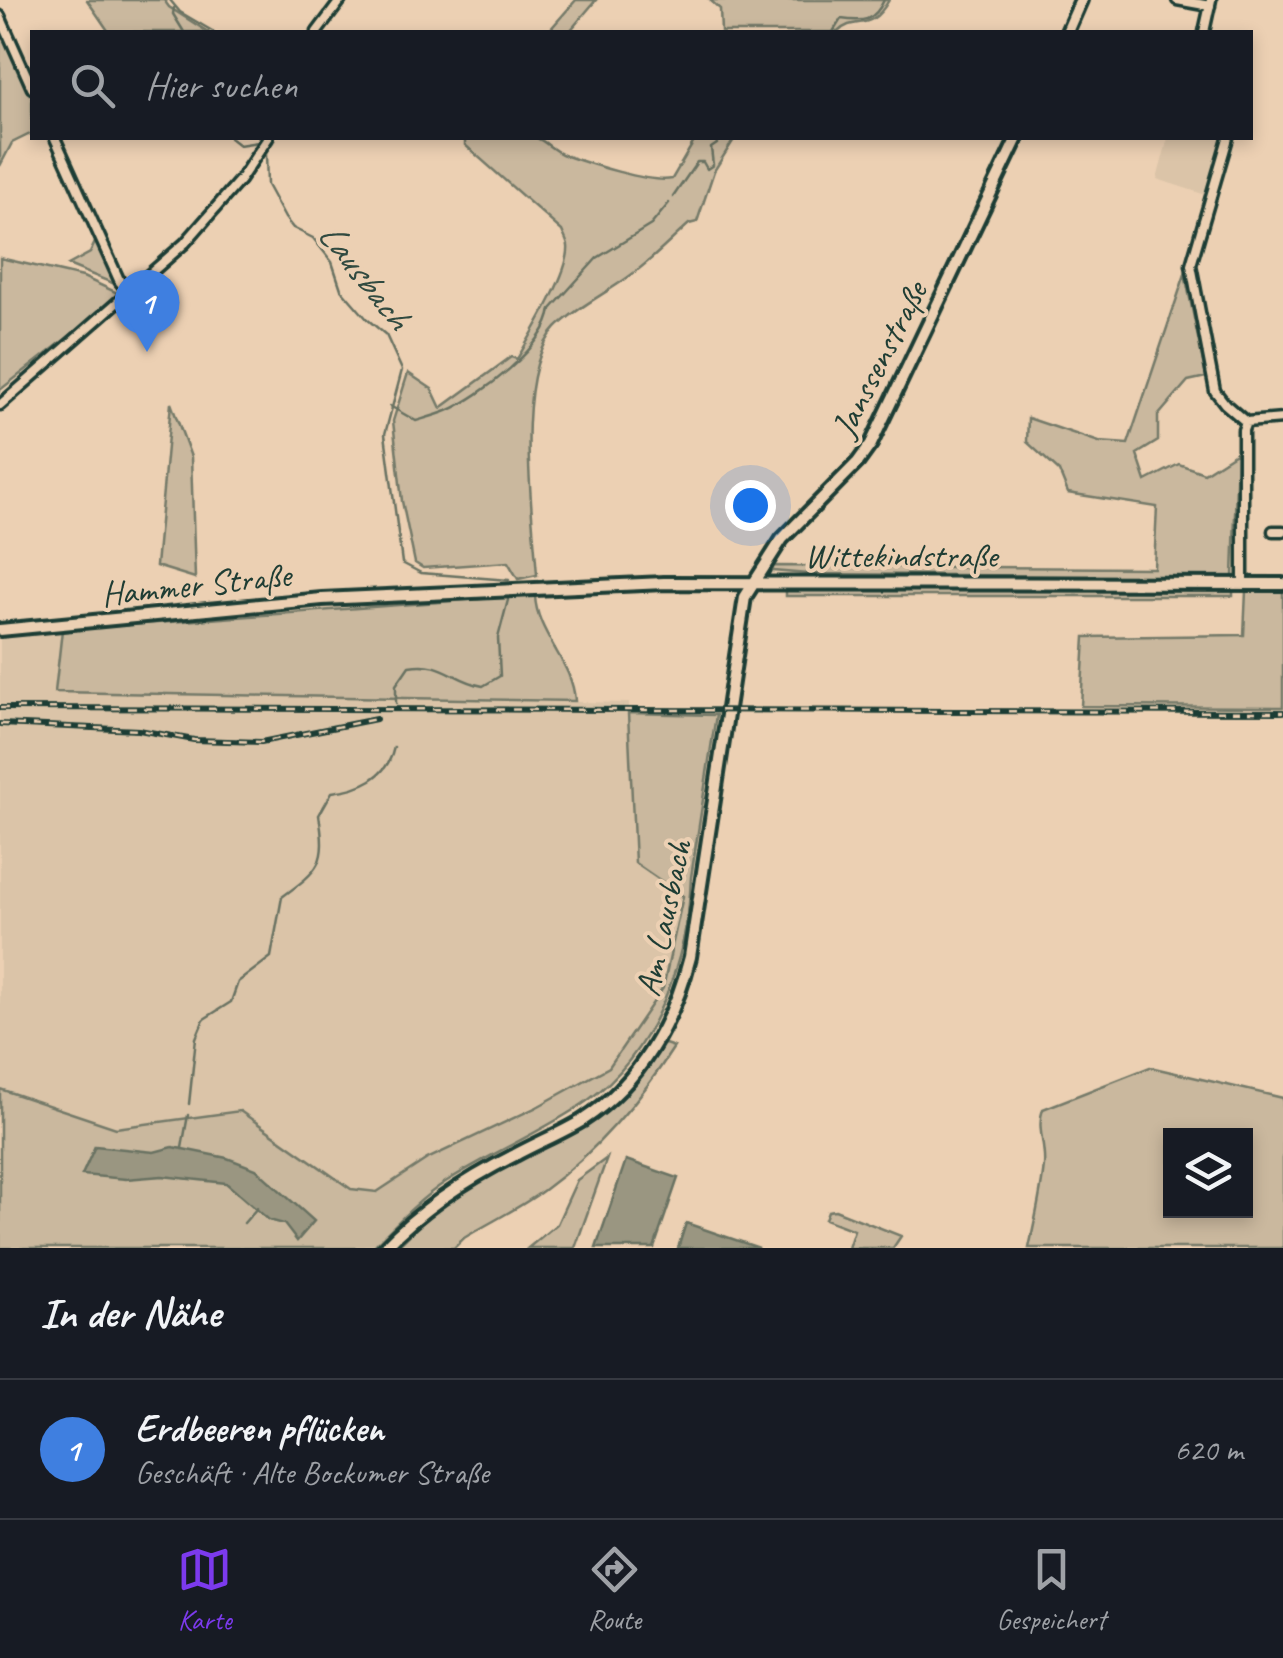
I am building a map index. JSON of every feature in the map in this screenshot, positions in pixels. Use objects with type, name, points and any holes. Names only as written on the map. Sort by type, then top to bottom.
[{"type":"main road","points":[[1068,30],[1082,0]]},
{"type":"main road","name":"Janssenstraße","points":[[754,582],[782,540],[858,462],[870,444],[1016,140]]},
{"type":"main road","name":"Wittekindstraße","points":[[398,596],[754,582],[1283,584]]},
{"type":"main road","name":"Am Lausbach","points":[[384,1248],[451,1192],[584,1119],[626,1083],[664,1031],[681,992],[690,957],[740,626],[745,597],[754,582]]},
{"type":"main road","name":"Hammer Straße","points":[[0,630],[255,604],[398,596]]},
{"type":"street","points":[[318,30],[341,0]]},
{"type":"street","points":[[1177,0],[1210,3],[1204,30]]},
{"type":"street","points":[[0,16],[30,84]]},
{"type":"street","points":[[55,140],[120,282],[130,294]]},
{"type":"street","points":[[0,405],[184,243],[255,160],[267,140]]},
{"type":"street","points":[[1227,140],[1191,265],[1215,391],[1246,422],[1283,419]]},
{"type":"street","points":[[1243,584],[1246,422]]},
{"type":"street","points":[[1272,531],[1283,531]]},
{"type":"shaded area","points":[[87,0],[164,0],[205,30],[108,30]]},
{"type":"shaded area","points":[[576,0],[596,0],[571,30],[550,30]]},
{"type":"shaded area","points":[[710,0],[889,0],[869,21],[841,30],[721,30],[720,9]]},
{"type":"shaded area","points":[[0,22],[30,90],[30,134],[12,143],[0,166]]},
{"type":"shaded area","points":[[465,140],[540,140],[574,159],[662,180],[672,179],[695,140],[734,140],[714,171],[697,222],[689,224],[631,275],[564,320],[542,349],[534,377],[528,446],[537,575],[518,579],[508,562],[423,568],[415,563],[402,501],[393,421],[408,373],[432,389],[441,408],[511,357],[517,359],[548,303],[567,257],[568,246],[562,231],[465,145]]},
{"type":"shaded area","points":[[1167,140],[1223,140],[1206,195],[1157,179]]},
{"type":"shaded area","points":[[98,236],[122,287],[68,265],[90,253]]},
{"type":"shaded area","points":[[0,258],[83,277],[122,295],[0,390]]},
{"type":"shaded area","points":[[1185,274],[1206,377],[1188,381],[1158,416],[1158,441],[1137,454],[1146,481],[1179,464],[1204,473],[1237,452],[1233,577],[773,571],[773,566],[1154,568],[1157,507],[1068,493],[1059,471],[1027,442],[1028,418],[1099,442],[1128,444]]},
{"type":"shaded area","points":[[171,403],[191,457],[195,578],[156,566]]},
{"type":"shaded area","points":[[786,590],[1233,590],[1233,596],[786,596]]},
{"type":"shaded area","points":[[1246,591],[1283,591],[1283,707],[1081,706],[1085,637],[1244,635]]},
{"type":"shaded area","points":[[535,595],[541,623],[568,673],[575,701],[55,692],[62,630]]},
{"type":"shaded area","points":[[62,630],[55,692],[629,703],[635,862],[683,895],[663,988],[618,1056],[598,1075],[427,1159],[378,1192],[352,1190],[240,1111],[116,1128],[0,1089],[0,635]]},
{"type":"shaded area","points":[[628,713],[716,715],[675,971],[649,1030],[611,1081],[570,1112],[437,1188],[372,1248],[0,1248],[0,1089],[116,1128],[240,1111],[351,1189],[377,1192],[427,1159],[535,1108],[609,1067],[663,988],[683,896],[635,863]]},
{"type":"shaded area","points":[[665,1044],[674,1047],[632,1105],[599,1142],[544,1190],[454,1248],[396,1248],[432,1213],[464,1190],[589,1123],[627,1090],[647,1068],[657,1048]]},
{"type":"shaded area","points":[[1150,1067],[1283,1098],[1283,1248],[1029,1248],[1044,1166],[1040,1123],[1043,1109]]},
{"type":"shaded area","points":[[95,1146],[154,1152],[173,1147],[227,1158],[256,1169],[314,1221],[297,1241],[284,1224],[269,1220],[226,1183],[162,1176],[126,1179],[82,1175]]},
{"type":"shaded area","points":[[607,1158],[575,1248],[528,1248],[557,1224],[577,1180]]},
{"type":"shaded area","points":[[626,1160],[678,1178],[654,1248],[596,1248]]},
{"type":"shaded area","points":[[835,1210],[901,1236],[893,1248],[848,1248],[854,1230],[825,1219],[828,1211]]},
{"type":"shaded area","points":[[686,1223],[759,1248],[678,1248]]},
{"type":"waterway","name":"Lausbach","points":[[170,0],[180,12],[211,30]]},
{"type":"waterway","points":[[834,30],[841,19],[862,20],[872,16],[884,0]]},
{"type":"waterway","points":[[174,8],[173,14],[183,30]]},
{"type":"waterway","points":[[233,140],[239,145],[258,142]]},
{"type":"waterway","points":[[673,197],[697,162],[703,162],[707,169],[713,165],[711,148],[717,140]]},
{"type":"waterway","name":"Lausbach","points":[[266,153],[267,185],[285,218],[293,228],[313,238],[332,262],[341,289],[386,335],[402,370],[385,434],[402,563],[421,573],[509,580]]},
{"type":"waterway","points":[[390,406],[416,421],[461,404],[493,382],[538,339],[551,309],[597,258],[651,225],[669,203]]},
{"type":"waterway","name":"Lausbach","points":[[396,703],[396,685],[409,666],[439,668],[483,686],[500,676],[498,638],[508,600]]},
{"type":"waterway","name":"Lausbach","points":[[189,1104],[196,1038],[204,1019],[231,1002],[238,982],[271,957],[282,897],[318,864],[322,845],[319,815],[332,792],[371,780],[386,767],[394,747]]},
{"type":"waterway","name":"Lausbach","points":[[182,1148],[188,1115]]},
{"type":"waterway","name":"Lausbach","points":[[244,1223],[257,1208]]},
{"type":"railway","points":[[0,708],[1283,712]]},
{"type":"railway","points":[[0,724],[139,730],[194,740],[261,742],[376,719]]},
{"type":"place","name":"Erdbeeren pflücken","points":[[147,352]]}]
